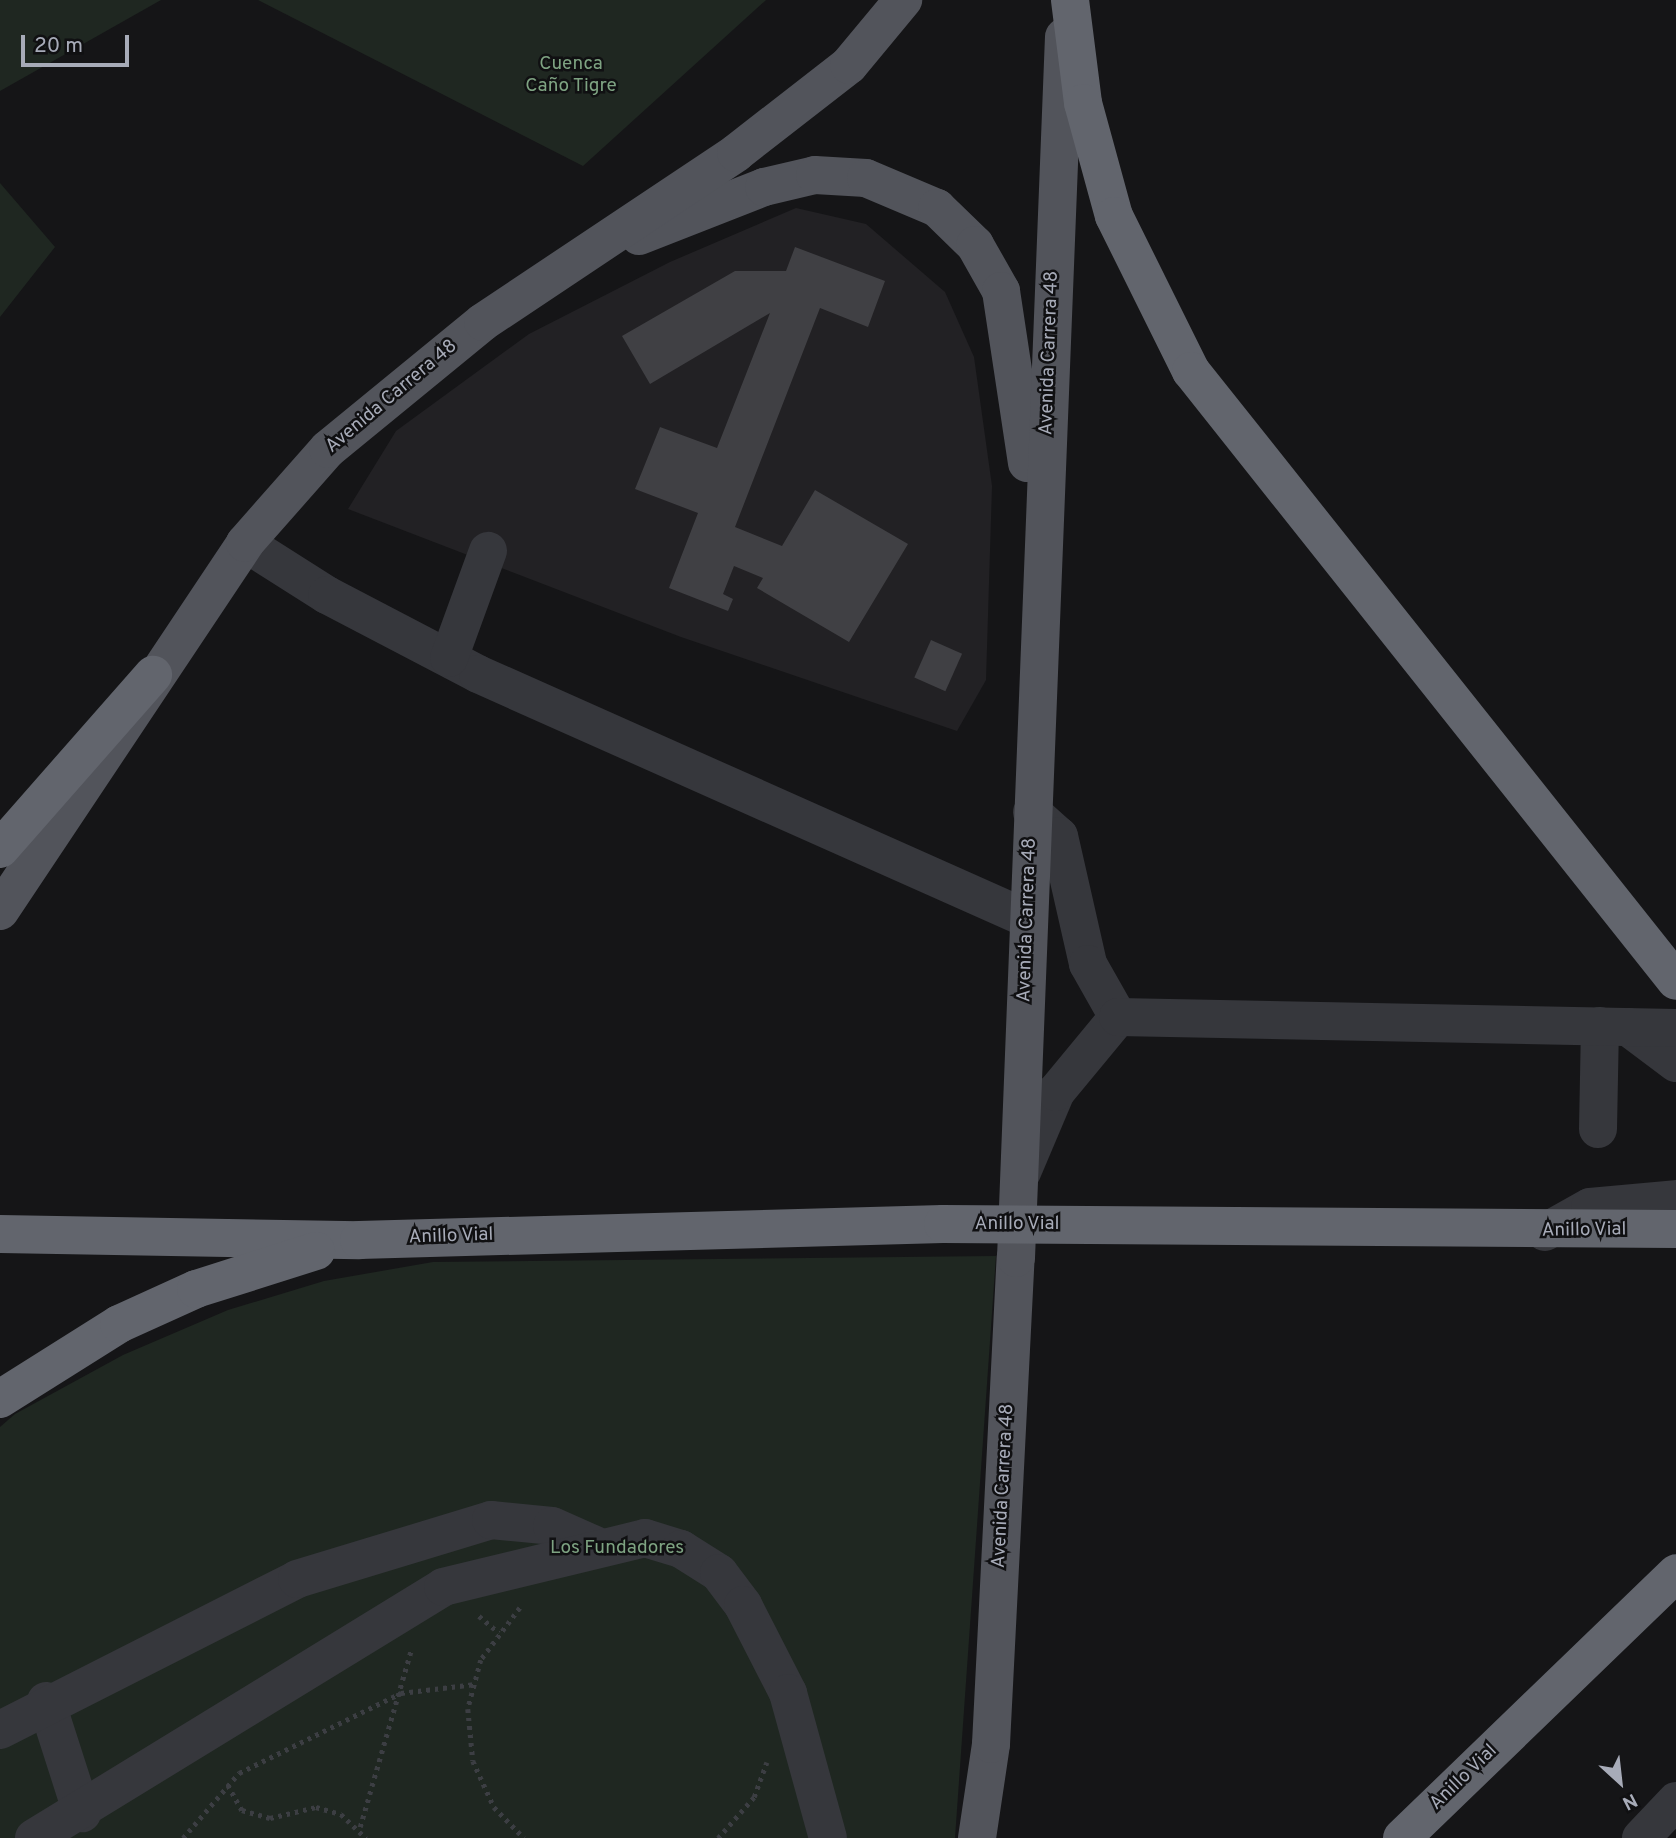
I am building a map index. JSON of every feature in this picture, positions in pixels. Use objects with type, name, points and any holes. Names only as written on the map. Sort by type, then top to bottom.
[{"type":"highway","points":[[1068,0],[1083,103],[1114,216],[1191,372],[1676,981]]},
{"type":"highway","points":[[0,849],[153,675]]},
{"type":"highway","name":"Anillo Vial","points":[[0,1234],[359,1240],[943,1224],[1545,1232],[1676,1229]]},
{"type":"highway","name":"Anillo Vial","points":[[0,1399],[119,1324],[196,1289],[359,1240]]},
{"type":"highway","name":"Anillo Vial","points":[[1402,1838],[1676,1573]]},
{"type":"main road","name":"Avenida Carrera 48","points":[[0,911],[153,675],[245,543],[328,449],[482,322],[736,153],[849,65],[903,0]]},
{"type":"main road","name":"Avenida Carrera 48","points":[[977,1838],[991,1744],[1019,1181],[1041,580],[1068,0]]},
{"type":"main road","points":[[564,265],[764,187],[815,175],[866,178],[937,208],[975,245],[1001,291],[1041,580]]},
{"type":"street","points":[[245,543],[449,658],[1028,919]]},
{"type":"street","points":[[449,658],[488,551]]},
{"type":"street","points":[[1032,812],[1059,836],[1088,964],[1118,1017]]},
{"type":"street","points":[[1118,1017],[1676,1028]]},
{"type":"street","points":[[1019,1181],[1056,1092],[1118,1017]]},
{"type":"street","points":[[1614,1027],[1676,1063]]},
{"type":"street","points":[[1598,1129],[1614,1027]]},
{"type":"street","points":[[1545,1232],[1590,1207],[1676,1199]]},
{"type":"street","points":[[0,1730],[46,1701],[297,1579],[491,1520],[552,1526],[595,1545]]},
{"type":"street","points":[[34,1838],[82,1813],[423,1597],[595,1545],[645,1538],[681,1549],[719,1573],[743,1605],[788,1693],[828,1838]]},
{"type":"street","points":[[46,1701],[82,1813]]},
{"type":"street","points":[[991,1744],[992,1838]]},
{"type":"street","points":[[1641,1838],[1676,1801]]},
{"type":"path","points":[[360,1827],[401,1693],[423,1597]]},
{"type":"path","points":[[524,1838],[494,1807],[473,1760],[468,1709],[481,1660],[509,1617],[529,1602]]},
{"type":"path","points":[[183,1838],[239,1773],[401,1693],[475,1684]]},
{"type":"path","points":[[721,1837],[754,1797],[771,1751]]},
{"type":"path","points":[[228,1785],[243,1810],[270,1818],[316,1807],[360,1827],[366,1838]]},
{"type":"shaded area","points":[[796,208],[866,224],[945,292],[974,357],[992,486],[986,680],[957,731],[681,637],[348,509],[396,431],[529,334],[670,262]]},
{"type":"green space","points":[[0,0],[161,0],[0,91]]},
{"type":"green space","name":"Cuenca Caño Tigre","points":[[258,0],[766,0],[583,166]]},
{"type":"green space","points":[[0,183],[55,247],[0,317]]},
{"type":"green space","name":"Los Fundadores","points":[[996,1256],[955,1838],[0,1838],[0,1427],[15,1414],[123,1355],[228,1310],[324,1281],[433,1262]]},
{"type":"building","points":[[795,247],[885,281],[868,327],[820,308],[735,527],[782,546],[815,490],[908,544],[849,642],[757,588],[763,578],[734,566],[723,594],[733,599],[728,611],[669,588],[698,513],[635,489],[660,427],[717,448],[770,313],[650,384],[622,336],[735,271],[786,271]]},
{"type":"building","points":[[931,640],[962,654],[945,691],[914,677]]}]
